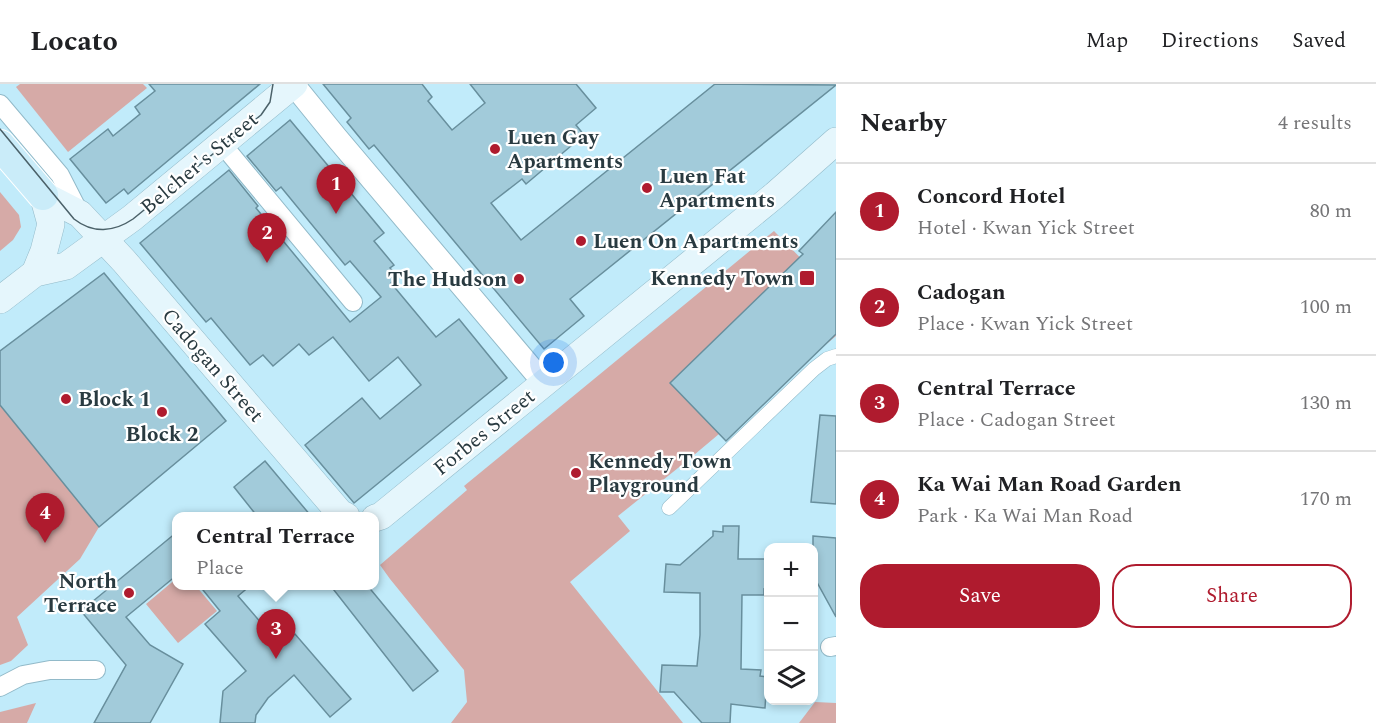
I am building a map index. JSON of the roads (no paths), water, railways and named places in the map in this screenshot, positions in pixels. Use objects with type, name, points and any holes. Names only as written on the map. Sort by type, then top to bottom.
[{"type":"main road","name":"Belcher's Street","points":[[35,273],[66,266],[132,218],[293,84]]},
{"type":"main road","name":"Forbes Street","points":[[379,516],[640,306],[810,166],[836,141]]},
{"type":"main road","name":"Cadogan Street","points":[[0,145],[43,195],[80,214],[135,274],[339,512]]},
{"type":"main road","points":[[810,166],[825,157],[836,154]]},
{"type":"main road","name":"Cadogan Street","points":[[35,273],[51,225],[43,195]]},
{"type":"main road","points":[[0,300],[35,273]]},
{"type":"street","points":[[293,84],[544,383]]},
{"type":"street","name":"Cadogan Street","points":[[0,104],[60,175],[80,214]]},
{"type":"street","points":[[222,144],[353,302]]},
{"type":"street","points":[[669,508],[814,369],[827,359],[836,356]]},
{"type":"street","points":[[0,687],[22,675],[50,670],[96,670]]},
{"type":"tram line","points":[[0,129],[74,219],[96,229],[111,229],[133,219],[261,115],[270,102],[273,84]]},
{"type":"place","name":"Luen Gay Apartments","points":[[495,149]]},
{"type":"place","name":"Luen Fat Apartments","points":[[647,188]]},
{"type":"place","name":"Concord Hotel","points":[[336,214]]},
{"type":"place","name":"Luen On Apartments","points":[[581,241]]},
{"type":"place","name":"Cadogan","points":[[267,263]]},
{"type":"place","name":"Kennedy Town","points":[[807,278]]},
{"type":"place","name":"The Hudson","points":[[519,279]]},
{"type":"place","name":"Block 1","points":[[66,399]]},
{"type":"place","name":"Block 2","points":[[162,412]]},
{"type":"place","name":"Kennedy Town Playground","points":[[576,473]]},
{"type":"place","name":"Ka Wai Man Road Garden","points":[[45,543]]},
{"type":"place","name":"North Terrace","points":[[129,593]]},
{"type":"place","name":"Central Terrace","points":[[276,659]]}]
